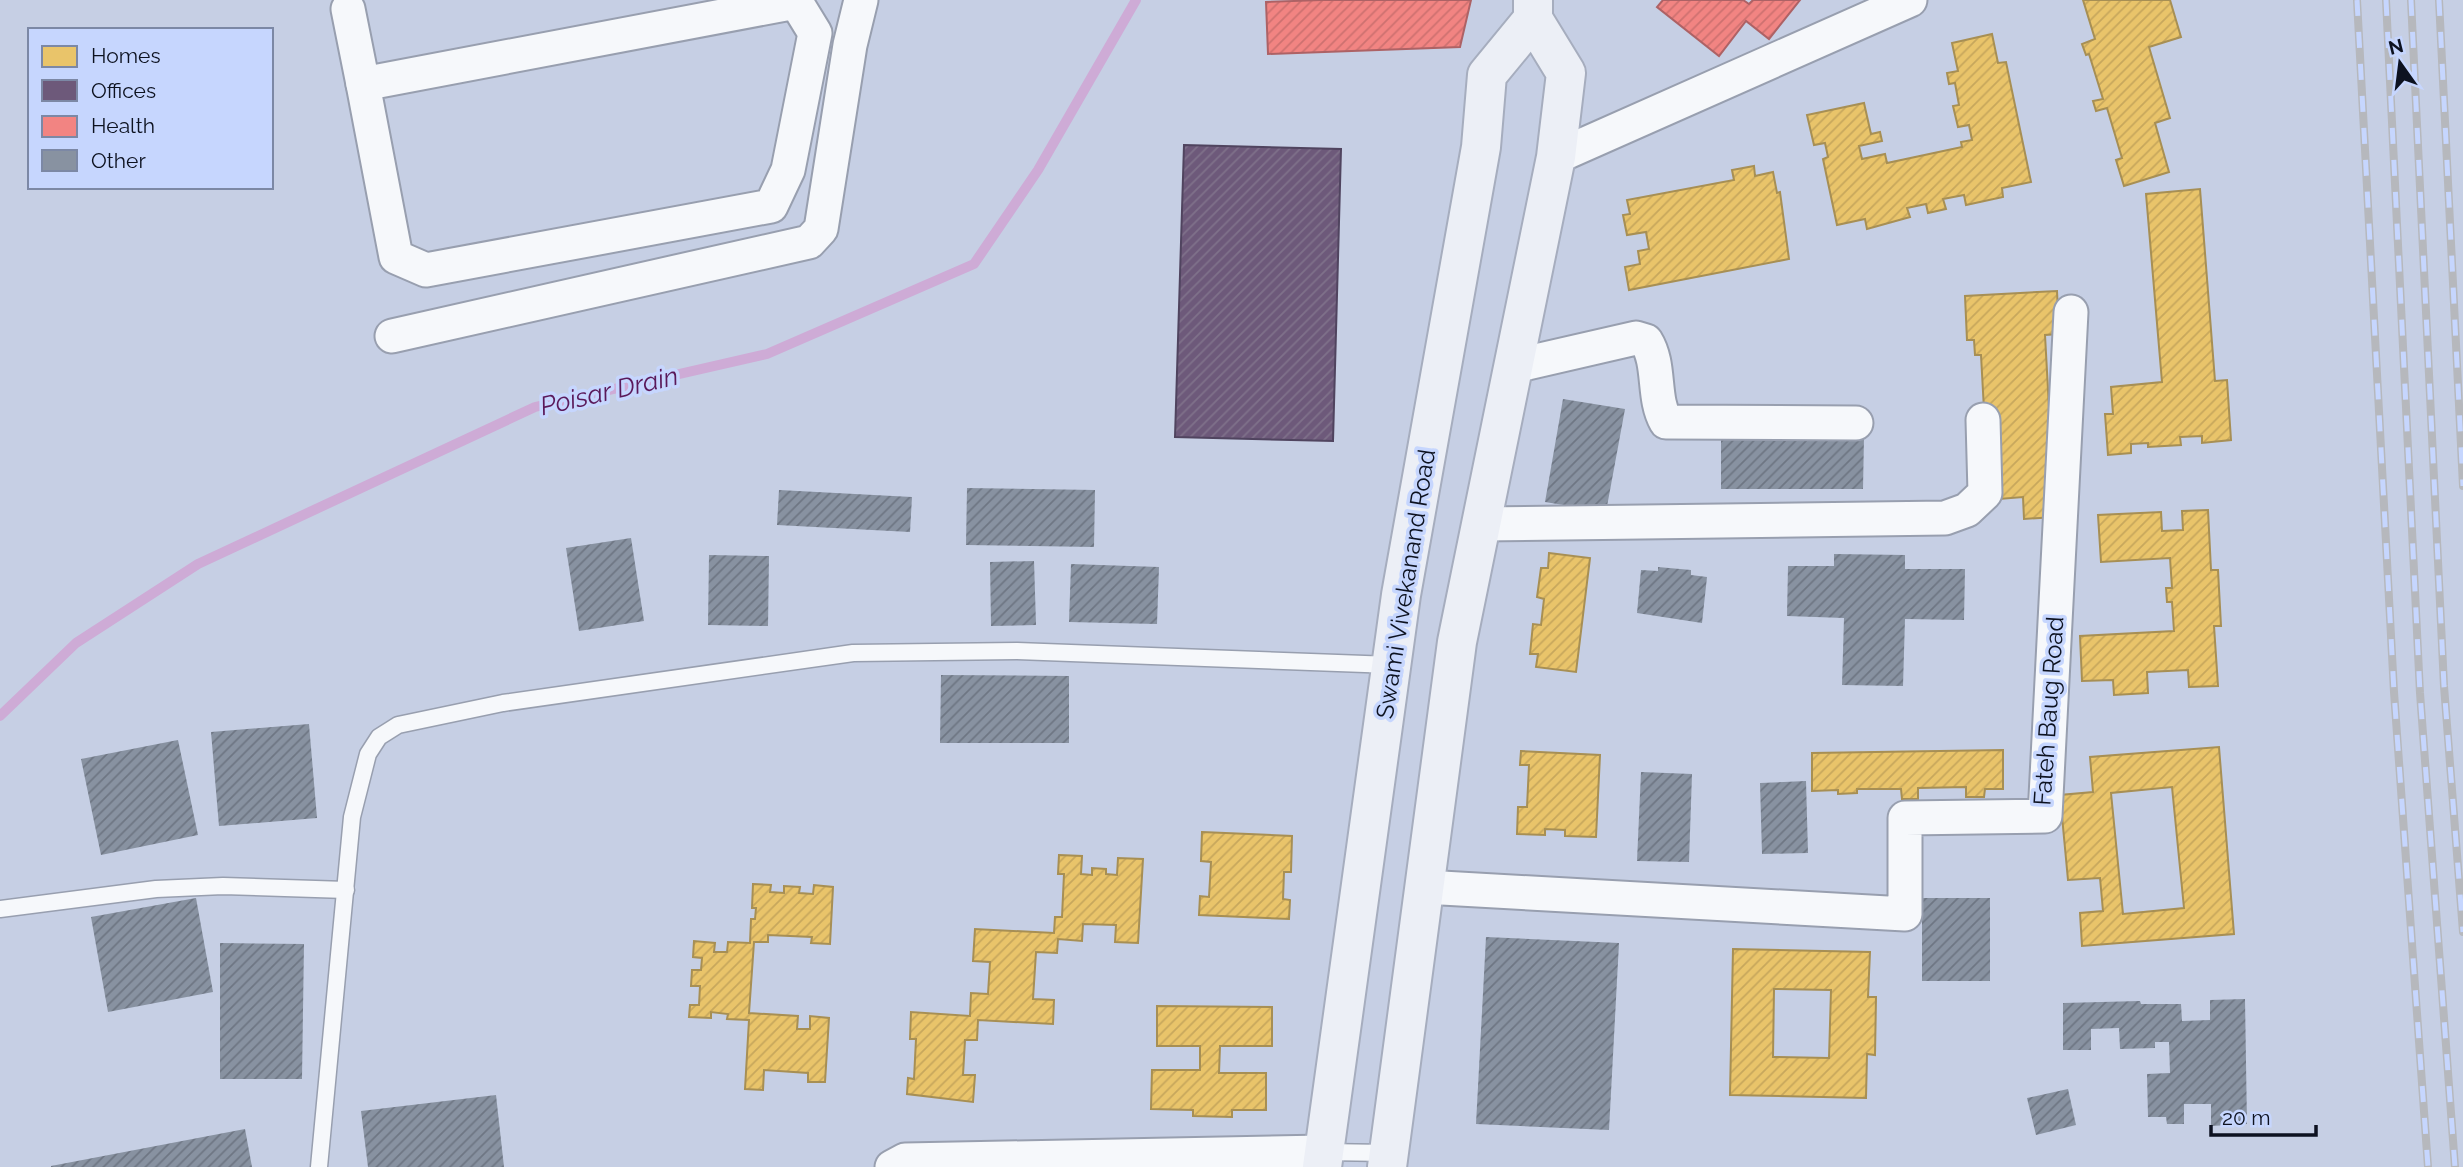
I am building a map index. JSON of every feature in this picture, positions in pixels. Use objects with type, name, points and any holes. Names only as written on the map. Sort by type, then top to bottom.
[{"type":"main road","name":"Swami Vivekanand Road","points":[[1323,1160],[1401,595],[1480,147],[1487,75],[1533,9],[1566,73],[1556,157],[1457,642],[1388,1160]]},
{"type":"street","points":[[392,336],[809,242],[821,229],[850,45],[861,0]]},
{"type":"street","points":[[1556,157],[1910,0]]},
{"type":"street","points":[[348,9],[396,257],[426,270],[771,206],[788,170],[815,33],[796,1],[363,83]]},
{"type":"street","name":"Fateh Baug Road","points":[[1424,887],[1905,914],[1905,818],[2045,816],[2071,312]]},
{"type":"street","points":[[1514,366],[1636,338],[1646,341],[1652,350],[1660,411],[1666,422],[1856,423]]},
{"type":"street","points":[[1481,524],[1945,518],[1967,510],[1985,494],[1983,420]]},
{"type":"street","points":[[892,1167],[905,1160],[1323,1160]]},
{"type":"lane","points":[[319,1167],[352,817],[368,754],[379,737],[398,725],[503,703],[853,653],[1017,651],[1392,665]]},
{"type":"lane","points":[[0,909],[156,889],[223,886],[346,890]]},
{"type":"lane","points":[[1323,1160],[1388,1160]]},
{"type":"building: Homes","points":[[2083,0],[2170,0],[2181,37],[2149,47],[2170,118],[2155,123],[2169,172],[2124,186],[2116,160],[2122,158],[2107,108],[2096,111],[2093,101],[2103,99],[2089,54],[2086,55],[2082,44],[2095,39]]},
{"type":"building: Homes","points":[[1992,34],[1998,63],[2006,62],[2031,182],[2002,188],[2003,197],[1966,205],[1964,195],[1943,199],[1946,209],[1928,213],[1926,204],[1907,208],[1910,217],[1867,229],[1865,219],[1837,225],[1823,159],[1828,157],[1825,143],[1814,145],[1807,115],[1864,103],[1871,134],[1880,132],[1882,141],[1859,146],[1862,159],[1885,154],[1887,163],[1962,147],[1961,142],[1972,140],[1969,125],[1958,127],[1953,106],[1959,105],[1955,83],[1949,84],[1947,73],[1958,71],[1952,43]]},
{"type":"building: Homes","points":[[1754,166],[1755,176],[1773,172],[1777,193],[1780,192],[1789,259],[1629,290],[1625,267],[1640,264],[1638,251],[1649,249],[1646,232],[1627,235],[1623,215],[1630,214],[1627,200],[1734,180],[1732,170]]},
{"type":"building: Homes","points":[[2200,189],[2215,381],[2227,380],[2231,440],[2202,443],[2202,436],[2180,437],[2181,445],[2148,447],[2148,443],[2131,444],[2131,453],[2108,455],[2105,414],[2113,414],[2111,387],[2162,382],[2146,194]]},
{"type":"building: Homes","points":[[2057,291],[2059,334],[2045,335],[2055,517],[2024,519],[2023,497],[1999,499],[1988,483],[1981,355],[1975,355],[1974,340],[1967,340],[1965,296]]},
{"type":"building: Homes","points":[[2208,510],[2211,570],[2218,570],[2221,626],[2214,626],[2218,686],[2189,687],[2188,670],[2147,672],[2148,693],[2114,695],[2113,680],[2082,681],[2080,636],[2174,631],[2172,602],[2167,602],[2166,588],[2172,588],[2170,558],[2101,562],[2098,515],[2161,512],[2162,531],[2183,530],[2182,511]]},
{"type":"building: Homes","points":[[1549,553],[1590,558],[1576,672],[1536,667],[1538,654],[1530,654],[1533,624],[1541,625],[1544,599],[1537,597],[1541,568],[1548,568]]},
{"type":"building: Homes","points":[[2219,747],[2234,934],[2082,946],[2080,913],[2103,911],[2100,878],[2068,880],[2060,795],[2093,792],[2090,757]],"holes":[[[2172,787],[2184,908],[2123,914],[2111,793]]]},
{"type":"building: Homes","points":[[2003,750],[2003,789],[1985,789],[1984,797],[1966,797],[1966,787],[1918,788],[1918,799],[1902,799],[1901,789],[1857,789],[1857,793],[1838,794],[1838,790],[1812,791],[1812,753]]},
{"type":"building: Homes","points":[[1521,751],[1600,755],[1596,837],[1565,836],[1565,830],[1545,829],[1545,835],[1517,834],[1518,807],[1527,807],[1529,765],[1520,765]]},
{"type":"building: Homes","points":[[1202,832],[1292,836],[1291,872],[1284,872],[1283,899],[1290,900],[1289,919],[1199,915],[1200,896],[1209,897],[1211,862],[1201,861]]},
{"type":"building: Homes","points":[[1059,855],[1082,856],[1081,874],[1092,875],[1092,868],[1106,869],[1106,874],[1117,875],[1118,858],[1143,859],[1138,943],[1115,942],[1116,925],[1083,924],[1082,941],[1058,939],[1057,953],[1036,952],[1033,999],[1054,1000],[1053,1024],[978,1020],[977,1040],[965,1040],[963,1075],[975,1075],[973,1102],[907,1094],[908,1078],[914,1079],[916,1039],[910,1039],[911,1012],[970,1016],[971,993],[988,994],[990,962],[973,961],[975,929],[1054,933],[1055,917],[1062,917],[1064,874],[1058,874]]},
{"type":"building: Homes","points":[[753,884],[771,885],[770,892],[784,893],[784,886],[800,887],[799,893],[813,894],[814,885],[833,887],[830,944],[811,943],[812,937],[768,935],[768,942],[754,942],[749,1013],[798,1016],[797,1029],[810,1029],[810,1016],[829,1018],[825,1082],[808,1082],[808,1073],[764,1070],[763,1090],[745,1089],[749,1020],[727,1019],[728,1014],[711,1012],[711,1018],[689,1017],[690,1005],[699,1005],[700,986],[691,986],[692,970],[701,970],[702,958],[693,957],[694,941],[715,943],[714,952],[727,952],[728,942],[750,943],[751,919],[755,919],[756,908],[752,908]]},
{"type":"building: Homes","points":[[1733,949],[1870,952],[1868,997],[1876,997],[1875,1055],[1867,1054],[1866,1098],[1730,1095]],"holes":[[[1774,989],[1831,990],[1829,1058],[1773,1057]]]},
{"type":"building: Homes","points":[[1157,1006],[1272,1007],[1272,1046],[1220,1046],[1219,1073],[1266,1073],[1266,1110],[1232,1110],[1232,1117],[1193,1116],[1193,1110],[1151,1109],[1152,1070],[1200,1070],[1200,1046],[1157,1046]]},
{"type":"building: Offices","points":[[1184,145],[1341,149],[1333,441],[1175,437]]},
{"type":"building: Health","points":[[1471,0],[1460,47],[1268,54],[1266,2]]},
{"type":"building: Health","points":[[1663,0],[1743,0],[1749,4],[1753,0],[1800,0],[1769,39],[1746,21],[1719,56],[1657,7]]},
{"type":"building: Other","points":[[1563,399],[1625,409],[1606,512],[1545,502]]},
{"type":"building: Other","points":[[1721,436],[1864,437],[1863,489],[1721,489]]},
{"type":"building: Other","points":[[967,488],[1095,490],[1094,547],[966,545]]},
{"type":"building: Other","points":[[779,490],[912,497],[910,532],[777,525]]},
{"type":"building: Other","points":[[631,538],[644,621],[579,631],[566,548]]},
{"type":"building: Other","points":[[1834,554],[1905,555],[1905,569],[1965,569],[1964,620],[1905,619],[1903,686],[1842,685],[1844,618],[1787,616],[1788,566],[1834,566]]},
{"type":"building: Other","points":[[709,555],[769,556],[768,626],[708,625]]},
{"type":"building: Other","points":[[1034,561],[1036,625],[991,626],[990,562]]},
{"type":"building: Other","points":[[1071,564],[1159,567],[1157,624],[1069,622]]},
{"type":"building: Other","points":[[1658,567],[1691,570],[1691,575],[1707,577],[1702,623],[1637,613],[1641,570],[1658,571]]},
{"type":"building: Other","points":[[941,675],[1069,676],[1069,743],[940,743]]},
{"type":"building: Other","points":[[309,724],[317,818],[219,826],[211,732]]},
{"type":"building: Other","points":[[178,740],[198,835],[101,855],[81,759]]},
{"type":"building: Other","points":[[1641,772],[1692,774],[1689,862],[1637,861]]},
{"type":"building: Other","points":[[1806,781],[1808,853],[1762,854],[1760,783]]},
{"type":"building: Other","points":[[196,898],[213,992],[108,1012],[91,917]]},
{"type":"building: Other","points":[[1922,898],[1990,898],[1990,981],[1922,981]]},
{"type":"building: Other","points":[[1486,937],[1619,943],[1609,1130],[1476,1124]]},
{"type":"building: Other","points":[[220,943],[304,944],[302,1079],[220,1079]]},
{"type":"building: Other","points":[[2245,999],[2247,1124],[2211,1126],[2211,1104],[2184,1104],[2184,1124],[2167,1124],[2166,1117],[2148,1117],[2147,1074],[2170,1073],[2169,1042],[2155,1042],[2155,1048],[2120,1049],[2119,1028],[2091,1029],[2091,1050],[2063,1050],[2063,1003],[2140,1001],[2141,1004],[2181,1004],[2182,1021],[2210,1020],[2210,1000]]},
{"type":"building: Other","points":[[2068,1089],[2076,1125],[2036,1135],[2027,1098]]},
{"type":"building: Other","points":[[496,1095],[504,1167],[368,1167],[361,1111]]},
{"type":"building: Other","points":[[245,1129],[252,1167],[51,1167],[51,1166]]},
{"type":"waterway","name":"Poisar Drain","points":[[0,716],[76,643],[198,564],[535,407],[767,354],[974,264],[1038,170],[1136,0]]},
{"type":"railway","points":[[2357,0],[2394,692],[2428,1167]]},
{"type":"railway","points":[[2386,0],[2420,693],[2455,1167]]},
{"type":"railway","points":[[2411,0],[2444,686],[2463,932]]},
{"type":"railway","points":[[2439,0],[2463,486]]}]
